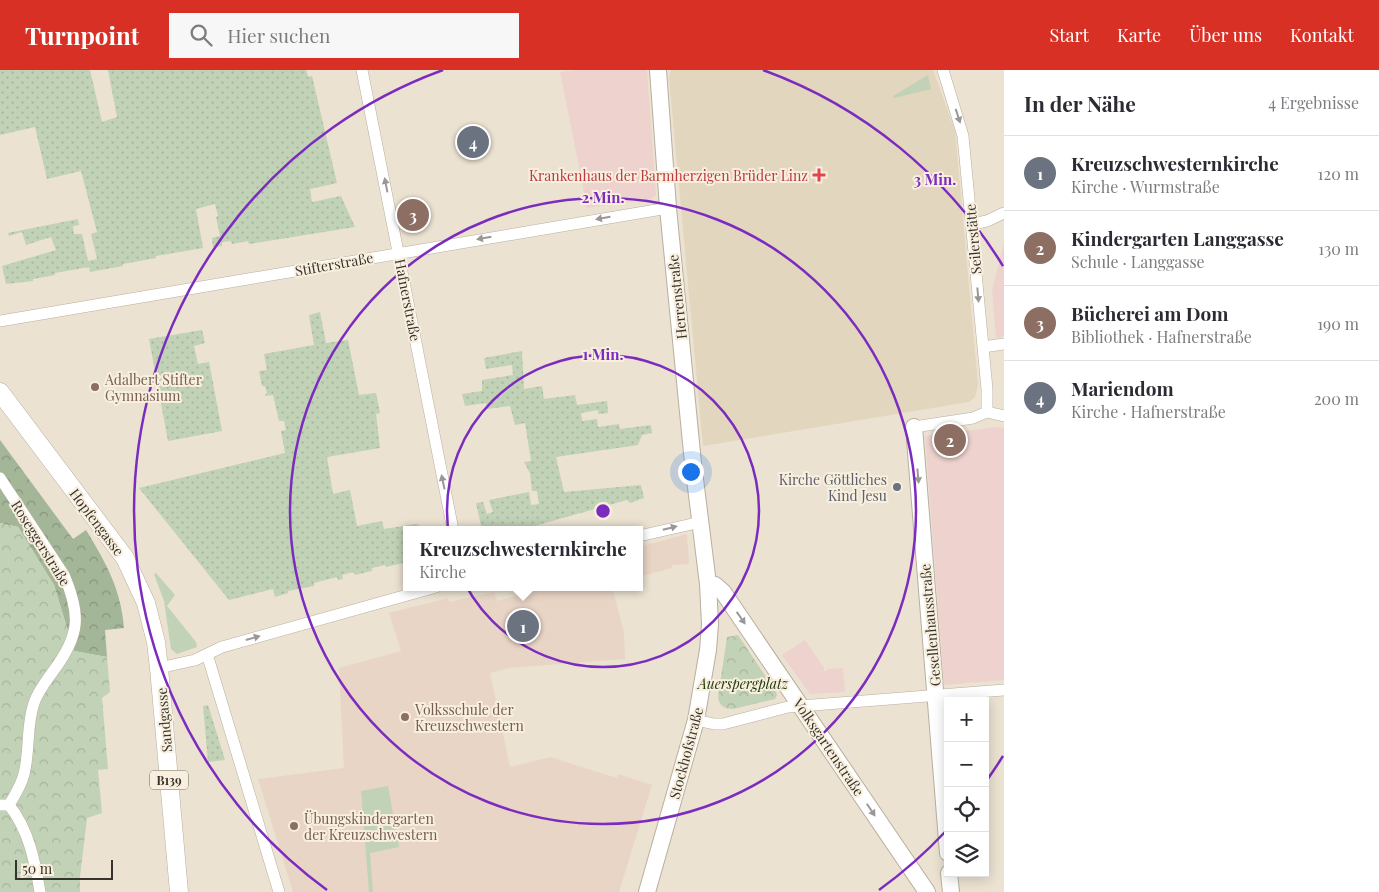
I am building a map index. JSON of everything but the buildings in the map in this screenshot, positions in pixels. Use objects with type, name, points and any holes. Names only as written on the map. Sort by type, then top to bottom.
[{"type":"main road","name":"Hopfengasse","points":[[0,392],[125,558],[146,603],[156,642],[159,668]]},
{"type":"main road","name":"Sandgasse","points":[[159,668],[179,892]]},
{"type":"street","name":"Hafnerstraße","points":[[362,70],[451,526]]},
{"type":"street","name":"Seilerstätte","points":[[943,70],[963,136],[987,389],[987,412]]},
{"type":"street","name":"Herrenstraße","points":[[658,71],[668,208],[693,462],[701,522]]},
{"type":"street","name":"Stifterstraße","points":[[0,321],[668,208]]},
{"type":"street","points":[[972,224],[1004,213]]},
{"type":"street","points":[[983,347],[1004,344]]},
{"type":"street","points":[[914,427],[973,418],[987,412],[1004,416]]},
{"type":"street","name":"Gesellenhausstraße","points":[[914,427],[946,832]]},
{"type":"street","name":"Roseggerstraße","points":[[0,478],[64,575],[75,606],[76,622],[74,636],[70,647],[42,687],[35,701],[31,714],[24,774],[18,790],[5,805],[19,818],[35,866],[40,892]]},
{"type":"street","points":[[643,535],[701,522]]},
{"type":"street","name":"Stockhofstraße","points":[[647,892],[696,720],[708,650],[710,624],[708,584],[701,522]]},
{"type":"street","name":"Volksgartenstraße","points":[[708,584],[715,584],[723,592],[927,892]]},
{"type":"street","points":[[159,668],[186,664],[222,647],[422,591]]},
{"type":"street","points":[[207,654],[279,892]]},
{"type":"street","points":[[696,720],[723,724],[788,707],[1004,690]]},
{"type":"street","points":[[949,877],[951,892]]},
{"type":"shaded area","points":[[576,70],[647,70],[656,195],[651,199],[586,208],[560,72]]},
{"type":"shaded area","points":[[671,70],[933,70],[955,131],[978,385],[975,397],[969,402],[703,446],[669,78]]},
{"type":"shaded area","points":[[1004,243],[1004,336],[996,338],[992,290]]},
{"type":"shaded area","points":[[998,427],[1004,428],[1004,680],[944,685],[925,436]]},
{"type":"shaded area","points":[[687,534],[689,564],[672,565],[672,568],[643,576],[643,546]]},
{"type":"shaded area","points":[[522,591],[613,591],[624,632],[625,659],[509,668],[490,673],[510,767],[550,757],[617,778],[618,774],[652,785],[619,892],[293,892],[258,779],[344,768],[339,668],[401,651],[389,613],[448,598],[449,602],[494,592],[497,601],[523,594]]},
{"type":"shaded area","points":[[805,640],[824,668],[824,671],[827,671],[827,669],[843,668],[845,692],[810,694],[782,655]]},
{"type":"green space","points":[[0,70],[90,70],[102,122],[117,117],[108,70],[306,70],[308,77],[312,76],[337,183],[310,189],[312,202],[341,196],[355,227],[249,244],[248,241],[232,244],[231,241],[222,242],[222,246],[213,247],[212,238],[220,236],[215,204],[196,209],[203,248],[156,256],[156,258],[123,264],[123,266],[90,272],[89,267],[55,273],[55,275],[33,279],[33,281],[6,284],[2,266],[56,250],[51,237],[26,245],[22,232],[9,236],[8,233],[78,219],[79,225],[73,226],[74,234],[82,234],[88,261],[97,259],[91,234],[97,232],[81,171],[47,179],[35,127],[0,135]]},
{"type":"green space","points":[[928,75],[931,89],[894,98],[893,96]]},
{"type":"green space","points":[[320,312],[326,343],[348,340],[359,395],[376,393],[380,413],[376,414],[380,448],[327,457],[333,494],[350,490],[357,526],[382,521],[384,529],[403,526],[403,563],[372,568],[372,571],[355,575],[353,572],[342,575],[343,579],[338,580],[337,577],[314,583],[314,586],[288,591],[288,593],[275,597],[273,589],[229,600],[139,488],[285,453],[281,431],[286,430],[284,421],[279,421],[273,395],[265,396],[267,393],[265,386],[262,386],[259,371],[267,370],[264,354],[314,345],[309,315]]},
{"type":"green space","points":[[202,330],[205,343],[194,346],[198,364],[209,362],[222,431],[168,441],[149,339]]},
{"type":"green space","points":[[522,351],[524,389],[542,386],[544,399],[575,395],[577,405],[607,401],[608,413],[598,414],[598,410],[581,413],[582,421],[597,419],[598,427],[619,424],[620,429],[651,425],[652,433],[642,435],[638,445],[556,457],[564,492],[641,485],[644,498],[630,503],[627,500],[534,526],[481,526],[476,503],[483,502],[487,514],[493,512],[489,500],[529,492],[531,505],[539,504],[537,491],[532,491],[530,473],[524,462],[531,461],[525,423],[515,425],[510,406],[487,409],[486,403],[465,406],[462,394],[482,391],[482,380],[513,375],[512,365],[486,369],[484,358]]},
{"type":"green space","points":[[0,440],[73,539],[86,530],[106,565],[120,601],[124,628],[105,630],[107,657],[74,651],[54,585],[18,527],[0,523]]},
{"type":"green space","points":[[0,523],[18,527],[54,585],[74,651],[107,657],[110,692],[102,698],[108,769],[98,770],[102,813],[87,818],[80,892],[0,892]]},
{"type":"green space","points":[[416,524],[421,526],[403,526]]},
{"type":"green space","points":[[156,573],[175,595],[167,606],[196,642],[197,647],[177,654],[171,649],[164,601],[154,574]]},
{"type":"green space","name":"Auerspergplatz","points":[[738,635],[777,695],[775,699],[730,709],[721,705],[718,697],[727,637]]},
{"type":"green space","points":[[208,705],[225,760],[208,762],[203,706]]},
{"type":"green space","points":[[388,786],[399,847],[370,853],[373,892],[369,892],[361,791]]},
{"type":"place","name":"Mariendom","points":[[473,142]]},
{"type":"place","name":"Krankenhaus der Barmherzigen Brüder Linz","points":[[819,175]]},
{"type":"place","name":"Bücherei am Dom","points":[[413,215]]},
{"type":"place","name":"Adalbert Stifter Gymnasium","points":[[95,387]]},
{"type":"place","name":"Kindergarten Langgasse","points":[[950,440]]},
{"type":"place","name":"Kirche Göttliches Kind Jesu","points":[[897,487]]},
{"type":"place","name":"Kreuzschwesternkirche","points":[[523,626]]},
{"type":"place","name":"Volksschule der Kreuzschwestern","points":[[405,717]]},
{"type":"place","name":"Übungskindergarten der Kreuzschwestern","points":[[294,826]]}]
